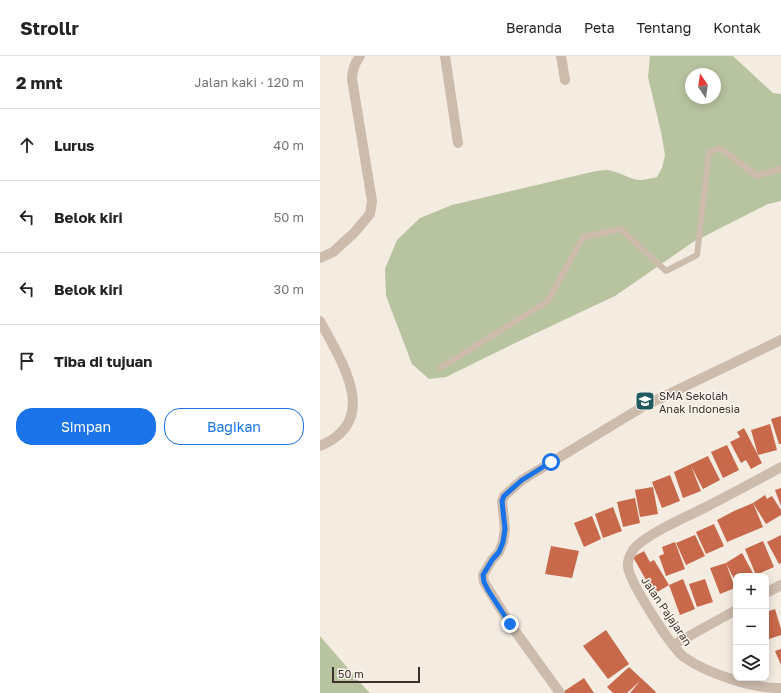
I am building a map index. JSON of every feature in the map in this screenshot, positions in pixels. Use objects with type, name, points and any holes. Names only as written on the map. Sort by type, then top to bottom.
[{"type":"street","points":[[320,258],[333,252],[354,233],[370,214],[372,201],[352,79],[352,70],[355,62],[360,56]]},
{"type":"street","points":[[445,56],[458,143]]},
{"type":"street","points":[[561,56],[565,80]]},
{"type":"street","points":[[320,321],[346,371],[353,394],[351,416],[347,425],[340,434],[320,446]]},
{"type":"street","points":[[560,693],[510,624],[484,582],[483,575],[499,552],[503,542],[505,529],[502,506],[504,496],[522,480],[644,406],[781,340]]},
{"type":"street","name":"Jalan Pajajaran","points":[[781,467],[658,532],[642,542],[633,550],[629,559],[628,567],[633,582],[673,646],[683,656],[698,666],[712,672],[752,685],[781,688]]},
{"type":"street","points":[[769,591],[781,585]]},
{"type":"street","points":[[673,646],[733,612]]},
{"type":"lane","points":[[440,368],[548,301],[583,237],[621,228],[666,271],[697,255],[709,152],[720,148],[757,176],[781,169]]},
{"type":"green space","points":[[650,56],[733,56],[773,93],[781,94],[781,201],[768,204],[693,242],[615,296],[446,377],[429,379],[412,364],[386,296],[385,269],[397,240],[420,218],[452,205],[596,171],[610,170],[637,180],[657,177],[662,168],[665,155],[648,77]]},
{"type":"green space","points":[[320,636],[364,687],[370,693],[320,693]]},
{"type":"building","points":[[781,416],[781,444],[779,444],[771,419]]},
{"type":"building","points":[[770,424],[777,450],[758,455],[751,430]]},
{"type":"building","points":[[744,428],[762,463],[751,469],[746,460],[741,463],[730,442],[740,437],[737,432]]},
{"type":"building","points":[[727,445],[739,470],[723,478],[711,452]]},
{"type":"building","points":[[708,456],[720,480],[703,489],[691,466],[701,491],[683,498],[674,472]]},
{"type":"building","points":[[670,475],[680,501],[662,508],[652,482]]},
{"type":"building","points":[[653,487],[658,514],[640,517],[635,490]]},
{"type":"building","points":[[781,488],[781,506],[775,490]]},
{"type":"building","points":[[765,495],[767,499],[772,496],[781,510],[781,515],[766,524],[753,503]]},
{"type":"building","points":[[635,498],[640,523],[623,527],[617,502]]},
{"type":"building","points":[[753,503],[763,527],[727,542],[717,520]]},
{"type":"building","points":[[613,507],[622,531],[603,538],[595,514]]},
{"type":"building","points":[[592,516],[601,539],[584,547],[574,523]]},
{"type":"building","points":[[714,524],[724,546],[706,554],[696,532]]},
{"type":"building","points":[[695,535],[705,556],[686,565],[676,543]]},
{"type":"building","points":[[781,535],[781,563],[779,564],[767,542]]},
{"type":"building","points":[[763,541],[774,567],[760,573],[755,573],[745,549]]},
{"type":"building","points":[[675,542],[685,569],[666,576],[659,556],[664,554],[662,547]]},
{"type":"building","points":[[551,546],[579,551],[572,578],[545,574]]},
{"type":"building","points":[[644,551],[650,562],[654,560],[669,585],[654,594],[633,557]]},
{"type":"building","points":[[742,553],[753,573],[733,573],[733,577],[726,563]]},
{"type":"building","points":[[726,563],[733,582],[733,589],[720,594],[710,568]]},
{"type":"building","points":[[683,579],[695,609],[680,615],[669,585]]},
{"type":"building","points":[[705,579],[713,602],[697,607],[689,584]]},
{"type":"building","points":[[775,609],[781,629],[781,635],[769,639],[769,611]]},
{"type":"building","points":[[606,630],[629,664],[608,679],[583,646]]},
{"type":"building","points":[[781,649],[781,665],[775,651]]},
{"type":"building","points":[[629,667],[656,692],[630,693],[640,681],[627,693],[613,693],[607,687]]},
{"type":"building","points":[[584,678],[594,693],[563,692]]},
{"type":"place","name":"SMA Sekolah Anak Indonesia","points":[[645,401]]},
{"type":"route","points":[[510,624],[488,590],[484,582],[483,575],[499,552],[503,542],[505,529],[502,501],[504,496],[522,480],[551,462]]}]
